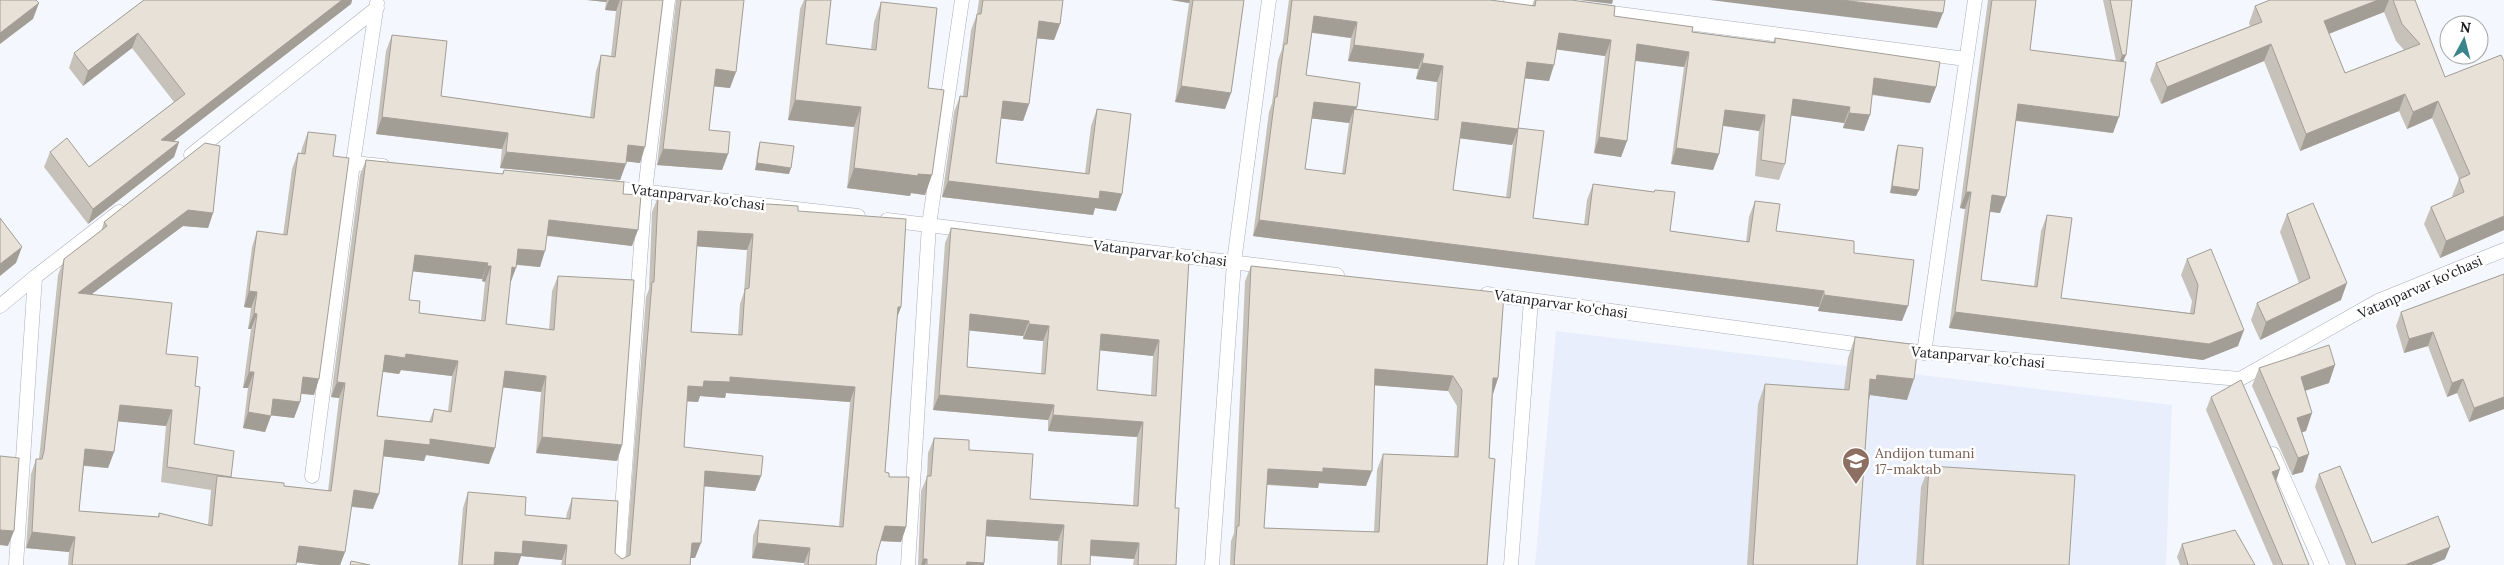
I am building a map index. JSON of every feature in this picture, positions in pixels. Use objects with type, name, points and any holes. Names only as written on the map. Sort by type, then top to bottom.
[{"type":"lane","points":[[618,565],[645,191],[668,0]]},
{"type":"lane","points":[[908,565],[929,224],[962,0]]},
{"type":"lane","points":[[1212,565],[1234,262],[1270,0]]},
{"type":"lane","points":[[1511,0],[1561,6]]},
{"type":"lane","points":[[1924,353],[1976,0]]},
{"type":"lane","points":[[183,161],[377,4]]},
{"type":"lane","points":[[312,476],[353,163],[377,4]]},
{"type":"lane","points":[[1580,9],[1966,59]]},
{"type":"lane","points":[[353,163],[401,168]]},
{"type":"lane","name":"Vatanparvar ko'chasi","points":[[596,186],[929,224],[1353,277]]},
{"type":"lane","points":[[0,306],[128,204]]},
{"type":"lane","name":"Vatanparvar ko'chasi","points":[[1472,292],[1924,353],[2242,383],[2378,301],[2504,250]]},
{"type":"lane","points":[[16,565],[35,278]]},
{"type":"lane","points":[[1512,565],[1531,300]]},
{"type":"lane","points":[[2267,441],[2322,565]]},
{"type":"shaded area","name":"Andijon tumani 17-maktab","points":[[1556,331],[2172,405],[2166,565],[1535,565]]},
{"type":"building","points":[[0,0],[36,0],[39,3],[0,33]]},
{"type":"building","points":[[144,0],[342,0],[161,140],[179,142],[93,209],[50,152],[67,138],[89,167],[185,94],[138,33],[88,71],[74,53]]},
{"type":"building","points":[[622,0],[663,0],[645,147],[628,145],[626,164],[506,152],[508,133],[382,117],[392,35],[447,41],[441,96],[594,118],[601,55],[615,57]]},
{"type":"building","points":[[681,0],[744,0],[736,72],[716,69],[709,130],[730,132],[728,154],[663,149]]},
{"type":"building","points":[[806,0],[831,0],[826,44],[876,50],[881,2],[937,8],[928,88],[944,90],[932,175],[918,174],[918,176],[854,168],[861,107],[795,100]]},
{"type":"building","points":[[983,0],[1063,0],[1060,24],[1039,21],[1029,104],[1003,101],[996,163],[1089,174],[1097,109],[1131,114],[1122,194],[1100,191],[1099,199],[948,181],[960,96],[967,97],[977,14],[981,14]]},
{"type":"building","points":[[1193,0],[1244,0],[1231,93],[1181,86]]},
{"type":"building","points":[[1292,0],[1490,0],[1535,6],[1536,0],[1571,0],[1615,6],[1614,16],[1693,27],[1692,32],[1775,43],[1775,38],[1940,62],[1936,87],[1874,78],[1870,115],[1849,113],[1850,107],[1793,99],[1785,164],[1761,160],[1765,115],[1725,110],[1719,154],[1676,148],[1689,52],[1637,44],[1627,141],[1599,137],[1611,40],[1559,33],[1554,65],[1527,62],[1518,128],[1544,131],[1533,218],[1588,225],[1593,184],[1654,192],[1655,190],[1675,192],[1670,231],[1749,242],[1755,201],[1780,204],[1776,231],[1854,241],[1854,253],[1914,260],[1908,306],[1824,295],[1824,291],[1259,220],[1275,97],[1277,97],[1284,44],[1287,44]],"holes":[[[1314,16],[1357,22],[1354,45],[1424,54],[1422,63],[1443,66],[1438,120],[1354,109],[1345,174],[1305,169],[1314,102],[1357,107],[1360,83],[1306,75]],[[1462,122],[1518,129],[1510,198],[1453,190]]]},
{"type":"building","points":[[1842,0],[1945,0],[1943,13]]},
{"type":"building","points":[[1992,0],[2036,0],[2030,50],[2126,62],[2119,117],[2018,104],[2006,197],[1992,195],[1981,280],[2037,287],[2047,215],[2072,218],[2061,298],[2194,314],[2198,285],[2187,259],[2211,249],[2244,330],[2209,344],[1955,312],[1971,192],[1966,192]]},
{"type":"building","points":[[2110,0],[2132,0],[2126,55],[2122,55]]},
{"type":"building","points":[[2270,0],[2378,0],[2324,21],[2345,73],[2420,44],[2402,24],[2393,0],[2415,0],[2445,77],[2476,65],[2489,65],[2489,60],[2501,55],[2504,61],[2504,216],[2446,241],[2431,207],[2464,192],[2459,179],[2470,174],[2438,101],[2413,112],[2405,94],[2306,134],[2271,44],[2167,87],[2156,63],[2262,22],[2255,6]]},
{"type":"building","points":[[308,132],[336,135],[333,156],[349,158],[319,379],[303,377],[300,402],[273,399],[271,416],[248,412],[254,372],[249,372],[257,314],[254,313],[257,292],[249,291],[257,231],[287,235],[298,153],[305,154]]},
{"type":"building","points":[[760,142],[794,146],[791,168],[757,163]]},
{"type":"building","points":[[205,143],[220,146],[213,213],[188,210],[78,293],[172,303],[166,354],[198,357],[195,386],[200,387],[194,444],[234,451],[231,477],[167,467],[172,410],[120,405],[114,452],[85,449],[79,511],[159,517],[159,513],[212,526],[217,476],[284,483],[284,486],[331,491],[345,383],[337,382],[366,160],[503,174],[504,170],[624,182],[623,194],[641,195],[638,230],[549,220],[545,251],[518,249],[516,268],[512,267],[506,324],[554,330],[558,276],[634,280],[622,445],[542,437],[546,376],[505,371],[495,448],[430,439],[430,445],[385,440],[379,494],[354,490],[345,552],[299,546],[296,565],[72,565],[75,537],[32,532],[36,459],[42,459],[44,451],[64,259],[107,226],[104,222]],"holes":[[[415,255],[488,263],[487,266],[491,266],[485,321],[419,313],[420,301],[409,300]],[[406,354],[458,361],[451,412],[434,409],[432,422],[377,416],[385,355],[405,358]]]},
{"type":"building","points":[[1898,145],[1923,148],[1919,190],[1892,186]]},
{"type":"building","points":[[658,197],[798,206],[798,211],[906,219],[901,307],[898,307],[885,472],[889,473],[889,477],[909,477],[906,527],[885,526],[876,565],[808,565],[810,548],[757,543],[759,520],[843,527],[855,387],[730,377],[730,382],[704,381],[703,387],[688,386],[684,447],[763,456],[761,476],[705,471],[701,543],[692,543],[690,565],[565,565],[567,545],[523,541],[522,554],[495,552],[494,565],[462,565],[468,492],[526,497],[525,515],[570,519],[572,498],[618,501],[615,553],[622,559],[630,555],[652,282],[654,282]],"holes":[[[698,231],[753,234],[749,288],[745,289],[742,335],[691,332]]]},
{"type":"building","points":[[2313,203],[2347,283],[2266,322],[2257,303],[2310,278],[2287,214]]},
{"type":"building","points":[[0,218],[22,247],[0,264]]},
{"type":"building","points":[[951,228],[1189,258],[1175,508],[1179,508],[1176,565],[1138,565],[1139,543],[1091,540],[1090,565],[1061,565],[1064,525],[987,520],[984,563],[967,562],[966,565],[927,565],[927,559],[923,559],[927,476],[931,476],[934,438],[969,440],[969,450],[1033,454],[1030,499],[1138,506],[1143,422],[1053,415],[1054,405],[939,395]],"holes":[[[970,314],[1029,321],[1029,324],[1049,326],[1045,374],[967,367]],[[1101,334],[1159,340],[1156,396],[1097,390]]]},
{"type":"building","points":[[1251,266],[1504,293],[1498,378],[1493,378],[1489,458],[1495,459],[1487,565],[1234,565],[1237,526],[1239,526]],"holes":[[[1375,369],[1453,376],[1462,390],[1458,457],[1383,454],[1379,532],[1264,528],[1268,469],[1323,472],[1323,468],[1372,471]]]},
{"type":"building","points":[[2504,274],[2504,397],[2474,408],[2463,379],[2452,383],[2433,332],[2409,339],[2401,312]]},
{"type":"building","points":[[1855,337],[1918,345],[1914,379],[1877,375],[1876,380],[1870,379],[1857,565],[1753,565],[1765,384],[1849,390]]},
{"type":"building","points":[[2329,345],[2335,365],[2301,377],[2312,413],[2297,418],[2309,454],[2298,458],[2259,368]]},
{"type":"building","points":[[2241,380],[2280,469],[2272,472],[2309,565],[2283,565],[2211,397]]},
{"type":"building","points":[[0,456],[19,458],[14,531],[0,530]]},
{"type":"building","points":[[1929,466],[2075,475],[2069,565],[1923,565]]},
{"type":"building","points":[[2340,466],[2372,543],[2438,516],[2450,547],[2405,565],[2356,565],[2319,474]]},
{"type":"building","points":[[2235,530],[2255,565],[2188,565],[2182,544]]},
{"type":"building","points":[[351,561],[370,565],[350,565]]},
{"type":"place","name":"Andijon tumani 17-maktab","points":[[1856,485]]}]
